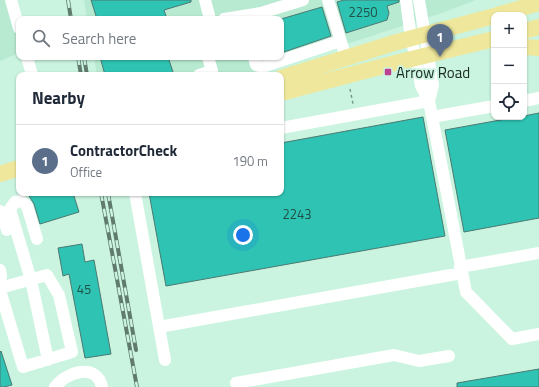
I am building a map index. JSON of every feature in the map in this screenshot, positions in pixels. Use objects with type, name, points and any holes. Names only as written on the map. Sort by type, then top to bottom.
[{"type":"main road","points":[[508,12],[539,3]]},
{"type":"main road","points":[[284,77],[491,17]]},
{"type":"main road","points":[[527,30],[539,27]]},
{"type":"main road","points":[[284,93],[423,56],[490,41]]},
{"type":"main road","points":[[527,47],[539,48]]},
{"type":"main road","points":[[0,174],[16,169]]},
{"type":"street","points":[[11,0],[16,18]]},
{"type":"street","points":[[205,0],[209,16]]},
{"type":"street","points":[[246,16],[303,0]]},
{"type":"street","points":[[328,0],[346,58]]},
{"type":"street","points":[[406,0],[419,37],[423,56],[421,86],[429,101],[466,292],[512,338],[539,334]]},
{"type":"street","points":[[419,0],[419,37]]},
{"type":"street","points":[[284,60],[340,41]]},
{"type":"street","points":[[28,60],[31,72]]},
{"type":"street","points":[[209,60],[212,71],[209,72]]},
{"type":"street","points":[[255,60],[256,65],[262,67],[283,60]]},
{"type":"street","points":[[527,100],[539,98]]},
{"type":"street","points":[[284,127],[429,101]]},
{"type":"street","points":[[432,117],[491,107]]},
{"type":"street","points":[[136,196],[165,360]]},
{"type":"street","points":[[37,238],[28,206],[22,201],[15,202],[12,206],[11,213],[48,360]]},
{"type":"street","points":[[0,211],[27,281]]},
{"type":"street","points":[[159,327],[461,270],[539,253]]},
{"type":"street","points":[[0,270],[0,281]]},
{"type":"street","points":[[48,276],[55,287],[59,295],[72,352],[22,367],[0,289],[27,281],[48,276]]},
{"type":"street","points":[[236,383],[394,355],[419,361],[449,356]]},
{"type":"street","points":[[55,387],[61,381],[76,374],[89,372],[100,379],[102,387]]},
{"type":"path","points":[[349,83],[353,104]]},
{"type":"shaded area","points":[[0,0],[13,0],[17,16],[16,16],[16,54],[0,61]]},
{"type":"shaded area","points":[[84,0],[476,0],[442,13],[261,72],[96,72],[94,60],[284,60],[284,16],[87,16]]},
{"type":"building","points":[[91,0],[191,0],[191,2],[164,10],[166,16],[96,16]]},
{"type":"building","points":[[344,0],[399,0],[399,2],[387,6],[389,13],[387,20],[346,33],[337,2]]},
{"type":"building","points":[[322,7],[331,36],[284,52],[284,18]]},
{"type":"building","points":[[101,60],[169,60],[173,72],[104,72]]},
{"type":"building","points":[[539,113],[539,218],[464,232],[445,130],[500,120],[527,120],[527,115]]},
{"type":"building","points":[[423,117],[445,236],[166,286],[150,196],[284,196],[284,142]]},
{"type":"building","points":[[29,196],[74,196],[79,212],[40,224],[34,204]]},
{"type":"building","points":[[82,244],[85,262],[94,260],[111,354],[85,358],[69,274],[63,276],[58,248]]},
{"type":"building","points":[[1,351],[12,385],[4,387],[0,387]]},
{"type":"building","points":[[539,369],[539,387],[457,387],[457,383]]},
{"type":"railway","points":[[68,0],[71,16]]},
{"type":"railway","points":[[78,60],[80,72]]},
{"type":"railway","points":[[84,60],[86,72]]},
{"type":"railway","points":[[102,196],[137,387]]},
{"type":"railway","points":[[109,196],[136,350]]},
{"type":"place","name":"ContractorCheck","points":[[440,57]]},
{"type":"place","name":"Arrow Road","points":[[388,72]]}]
